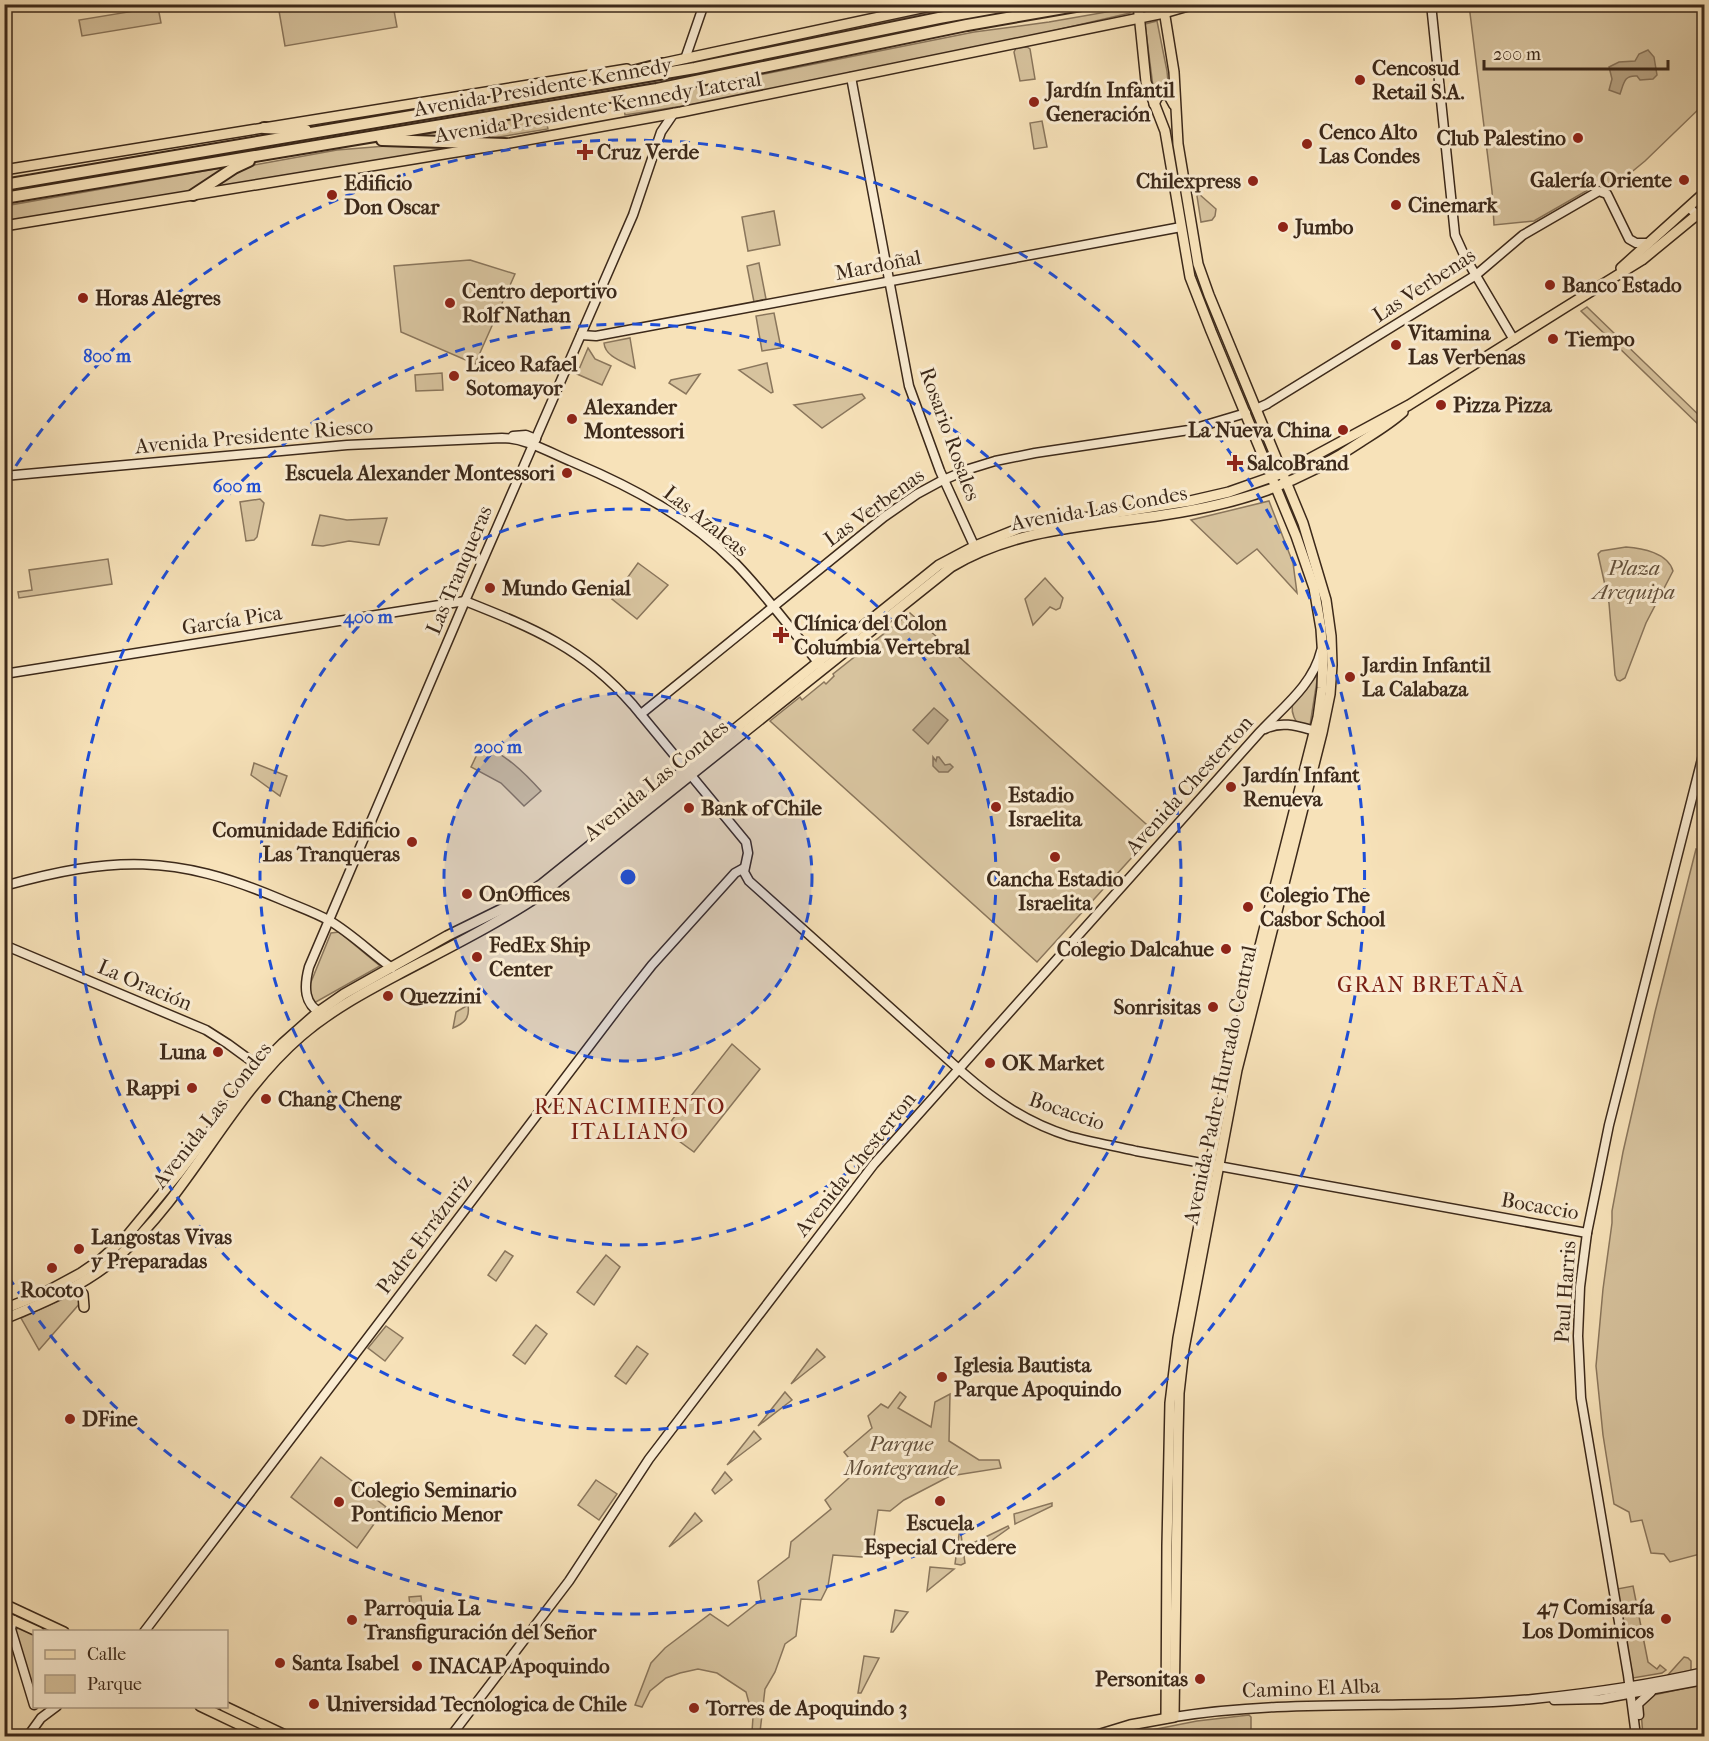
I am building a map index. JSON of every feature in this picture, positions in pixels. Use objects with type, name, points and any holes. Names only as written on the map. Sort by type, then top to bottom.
[{"type":"highway","points":[[939,18],[977,4]]},
{"type":"highway","name":"Avenida Presidente Kennedy","points":[[4,185],[695,68],[1018,4]]},
{"type":"highway","name":"Avenida Presidente Kennedy","points":[[4,198],[657,89],[967,25],[1087,4]]},
{"type":"highway","points":[[566,91],[662,64]]},
{"type":"highway","points":[[264,128],[334,130]]},
{"type":"highway","points":[[348,140],[505,144]]},
{"type":"highway","points":[[193,195],[234,168],[271,153]]},
{"type":"main road","name":"Avenida Presidente Kennedy Lateral","points":[[4,170],[662,64],[940,4]]},
{"type":"main road","name":"Avenida Presidente Kennedy Lateral","points":[[4,226],[505,144],[674,113],[851,77],[1138,12],[1195,4]]},
{"type":"main road","name":"Avenida Padre Hurtado Central","points":[[1163,8],[1174,72],[1178,144],[1197,258],[1209,295],[1283,473],[1319,572],[1329,622],[1332,657],[1330,686],[1214,1165],[1184,1349],[1179,1394],[1170,1717]]},
{"type":"main road","name":"Avenida Padre Hurtado Central","points":[[1138,12],[1145,73],[1165,131],[1189,273],[1210,331],[1246,412],[1310,576],[1319,613],[1322,645],[1322,688],[1318,732]]},
{"type":"main road","points":[[1154,104],[1160,95],[1166,94],[1170,97],[1176,111]]},
{"type":"main road","name":"Avenida Las Condes","points":[[1611,278],[1704,193]]},
{"type":"main road","name":"Avenida Las Condes","points":[[322,1014],[500,920],[536,898],[571,872],[931,571],[1020,528],[1200,499],[1229,492],[1283,473],[1409,405],[1514,340],[1647,256],[1701,212]]},
{"type":"main road","points":[[1210,331],[1226,337]]},
{"type":"main road","name":"Avenida Las Condes","points":[[976,549],[1032,534],[1188,511],[1243,499],[1287,484],[1319,468],[1391,422],[1409,405]]},
{"type":"main road","name":"Avenida Las Condes","points":[[4,1309],[47,1291],[81,1273],[126,1237],[262,1069],[344,994],[527,894],[688,773]]},
{"type":"main road","name":"Avenida Las Condes","points":[[4,1319],[74,1288],[112,1262],[139,1236],[180,1186],[262,1069]]},
{"type":"main road","points":[[74,1288],[83,1294],[84,1307]]},
{"type":"main road","points":[[4,1604],[60,1630]]},
{"type":"main road","points":[[9,1618],[32,1617]]},
{"type":"main road","points":[[9,1618],[35,1630]]},
{"type":"main road","points":[[202,1708],[263,1736],[283,1735]]},
{"type":"main road","points":[[226,1708],[283,1735]]},
{"type":"main road","name":"Camino El Alba","points":[[1094,1737],[1120,1727],[1170,1717]]},
{"type":"street","points":[[685,59],[704,4]]},
{"type":"street","points":[[1431,4],[1454,231],[1457,242],[1514,340]]},
{"type":"street","name":"Rosario Rosales","points":[[851,77],[909,386],[944,480],[976,549]]},
{"type":"street","name":"Las Tranqueras","points":[[322,1014],[310,1006],[305,987],[309,967],[633,215],[661,132],[674,113]]},
{"type":"street","points":[[651,117],[660,124],[661,132]]},
{"type":"street","name":"Las Verbenas","points":[[1256,409],[1476,275],[1530,231],[1598,192],[1603,191],[1608,194],[1629,239],[1636,243],[1649,243]]},
{"type":"street","points":[[1689,207],[1701,212],[1704,223]]},
{"type":"street","name":"Mardoñal","points":[[581,335],[596,336],[1181,227]]},
{"type":"street","name":"Las Verbenas","points":[[641,714],[894,510],[944,480],[969,469],[1008,458],[1189,430],[1246,412]]},
{"type":"street","name":"Avenida Presidente Riesco","points":[[4,476],[347,445],[507,438],[535,442]]},
{"type":"street","name":"Las Azaleas","points":[[535,442],[619,482],[674,514],[729,558],[820,665]]},
{"type":"street","points":[[465,601],[536,630],[570,649],[602,673],[641,714],[746,842],[748,853],[744,868]]},
{"type":"street","name":"García Pica","points":[[4,674],[465,601]]},
{"type":"street","name":"Avenida Chesterton","points":[[451,1737],[569,1581],[631,1483],[874,1164],[1288,702],[1311,675],[1319,660],[1322,645]]},
{"type":"street","points":[[1288,702],[1287,715],[1292,724]]},
{"type":"street","points":[[1259,733],[1277,725],[1292,724],[1318,732]]},
{"type":"street","name":"Paul Harris","points":[[1636,1737],[1631,1691],[1580,1389],[1578,1311],[1587,1233],[1614,1105],[1704,751]]},
{"type":"street","points":[[4,886],[88,866],[114,864],[173,866],[196,870],[248,885],[330,921],[392,968]]},
{"type":"street","name":"Bocaccio","points":[[744,868],[749,881],[958,1069],[1006,1107],[1054,1131],[1087,1140],[1214,1165],[1587,1233]]},
{"type":"street","name":"Padre Errázuriz","points":[[146,1630],[629,993],[735,873],[744,868]]},
{"type":"street","name":"La Oración","points":[[4,945],[200,1028],[228,1044],[262,1069]]},
{"type":"street","points":[[9,1618],[10,1629],[33,1700]]},
{"type":"street","name":"Camino El Alba","points":[[1631,1691],[1704,1672]]},
{"type":"street","name":"Camino El Alba","points":[[1170,1717],[1247,1707],[1533,1699],[1652,1691],[1704,1680]]},
{"type":"street","points":[[1635,1724],[1638,1718],[1638,1704],[1652,1691]]},
{"type":"street","points":[[36,1708],[41,1718]]},
{"type":"street","points":[[28,1737],[41,1718],[56,1708]]},
{"type":"green space","points":[[278,5],[393,5],[397,27],[285,46]]},
{"type":"green space","points":[[963,5],[703,62],[658,69]]},
{"type":"green space","name":"Club Palestino","points":[[1469,5],[1704,5],[1704,104],[1645,161],[1617,184],[1600,183],[1534,221],[1494,225],[1492,191]]},
{"type":"green space","points":[[158,7],[161,23],[82,36],[79,20]]},
{"type":"green space","points":[[1129,8],[1130,13],[1035,35],[715,101],[625,115],[623,100],[974,32]]},
{"type":"green space","points":[[1157,21],[1169,92],[1159,90],[1154,94],[1145,24]]},
{"type":"green space","points":[[913,29],[914,31],[654,85],[5,193],[5,190],[708,71]]},
{"type":"green space","points":[[1016,48],[1030,49],[1035,79],[1020,81],[1014,52]]},
{"type":"green space","points":[[544,113],[548,129],[487,139],[456,139],[416,134]]},
{"type":"green space","points":[[1042,121],[1047,147],[1034,149],[1030,123]]},
{"type":"green space","points":[[398,145],[462,146],[208,190],[254,165],[337,150]]},
{"type":"green space","points":[[232,166],[190,192],[5,223],[5,206]]},
{"type":"green space","points":[[1199,194],[1216,209],[1212,220],[1201,222],[1197,196]]},
{"type":"green space","points":[[774,211],[780,245],[748,251],[742,217]]},
{"type":"green space","name":"Centro deportivo Rolf Nathan","points":[[470,260],[515,274],[475,364],[401,332],[394,266]]},
{"type":"green space","points":[[759,263],[766,299],[754,302],[747,266]]},
{"type":"green space","points":[[1587,307],[1704,420],[1704,430],[1581,311]]},
{"type":"green space","points":[[774,313],[781,348],[762,351],[756,316]]},
{"type":"green space","points":[[630,338],[635,368],[611,355],[604,343]]},
{"type":"green space","points":[[588,348],[595,359],[611,366],[602,385],[577,374]]},
{"type":"green space","points":[[767,363],[773,392],[771,393],[739,370]]},
{"type":"green space","points":[[442,373],[443,390],[416,391],[415,375]]},
{"type":"green space","points":[[700,374],[686,394],[669,383],[671,380]]},
{"type":"green space","points":[[862,394],[865,398],[822,428],[794,405]]},
{"type":"green space","points":[[260,499],[264,503],[257,537],[246,541],[240,502]]},
{"type":"green space","points":[[1269,501],[1293,563],[1297,593],[1257,549],[1237,564],[1191,520]]},
{"type":"green space","points":[[320,515],[347,520],[387,518],[379,545],[349,541],[323,546],[312,545]]},
{"type":"green space","name":"Plaza Arequipa","points":[[1626,547],[1647,550],[1660,556],[1666,560],[1673,571],[1646,623],[1625,678],[1620,681],[1615,675],[1609,603],[1598,554],[1601,551]]},
{"type":"green space","points":[[108,559],[112,584],[19,598],[18,592],[32,590],[29,570]]},
{"type":"green space","points":[[638,563],[668,585],[637,619],[612,599]]},
{"type":"green space","points":[[1045,578],[1063,598],[1060,608],[1056,610],[1050,607],[1033,625],[1025,599]]},
{"type":"green space","name":"Estadio Israelita","points":[[910,613],[1155,832],[1037,962],[770,721],[800,697],[802,700],[824,682],[826,684],[834,676],[833,674]]},
{"type":"green space","points":[[1318,674],[1310,725],[1297,723],[1293,715],[1294,701]]},
{"type":"green space","points":[[482,744],[514,764],[541,791],[524,806],[501,783],[471,767]]},
{"type":"green space","points":[[254,763],[287,776],[280,796],[251,775]]},
{"type":"green space","points":[[1696,849],[1704,851],[1704,1553],[1670,1562],[1664,1554],[1651,1553],[1642,1520],[1631,1522],[1629,1512],[1614,1504],[1603,1435],[1596,1366],[1612,1211],[1623,1152]]},
{"type":"green space","points":[[339,932],[380,966],[314,1003],[309,997],[309,987],[331,933]]},
{"type":"green space","points":[[468,1005],[466,1020],[453,1028],[456,1012]]},
{"type":"green space","points":[[732,1044],[760,1069],[694,1152],[664,1130]]},
{"type":"green space","points":[[505,1251],[513,1256],[496,1281],[488,1275]]},
{"type":"green space","points":[[606,1255],[620,1267],[594,1305],[577,1292]]},
{"type":"green space","points":[[74,1294],[79,1296],[81,1302],[39,1350],[21,1318]]},
{"type":"green space","points":[[536,1325],[547,1334],[525,1364],[513,1355]]},
{"type":"green space","points":[[386,1326],[403,1338],[385,1361],[368,1348]]},
{"type":"green space","points":[[637,1346],[648,1354],[626,1384],[615,1376]]},
{"type":"green space","points":[[817,1349],[825,1357],[791,1384]]},
{"type":"green space","points":[[785,1392],[792,1400],[758,1426]]},
{"type":"green space","name":"Parque Montegrande","points":[[900,1392],[906,1397],[898,1408],[931,1427],[935,1402],[950,1394],[949,1441],[979,1460],[999,1460],[1001,1468],[950,1476],[904,1500],[890,1511],[878,1510],[872,1550],[862,1557],[833,1555],[828,1586],[821,1600],[801,1599],[796,1636],[785,1644],[775,1672],[765,1689],[760,1732],[752,1732],[753,1717],[746,1692],[717,1673],[698,1669],[666,1678],[650,1691],[642,1707],[635,1705],[651,1663],[665,1648],[710,1614],[728,1626],[761,1600],[758,1581],[789,1557],[791,1542],[831,1509],[825,1500],[849,1478],[848,1472],[856,1467],[844,1452],[872,1428],[868,1416],[881,1404],[888,1408]]},
{"type":"green space","points":[[754,1431],[761,1439],[727,1465]]},
{"type":"green space","name":"Colegio Seminario Pontificio Menor","points":[[321,1457],[386,1507],[357,1548],[291,1497]]},
{"type":"green space","points":[[725,1472],[732,1480],[715,1494],[712,1490]]},
{"type":"green space","points":[[596,1480],[617,1494],[599,1520],[578,1505]]},
{"type":"green space","points":[[1052,1503],[1052,1506],[1015,1524],[1014,1514]]},
{"type":"green space","points":[[695,1513],[702,1521],[669,1547]]},
{"type":"green space","points":[[1008,1526],[1009,1528],[971,1555],[969,1545]]},
{"type":"green space","points":[[960,1527],[965,1563],[961,1565],[955,1564]]},
{"type":"green space","points":[[930,1567],[954,1569],[927,1591]]},
{"type":"green space","points":[[1633,1586],[1648,1662],[1657,1669],[1660,1665],[1666,1670],[1662,1673],[1633,1678],[1617,1589]]},
{"type":"green space","points":[[421,1596],[423,1614],[411,1615],[409,1597]]},
{"type":"green space","points":[[895,1610],[908,1612],[891,1632]]},
{"type":"green space","points":[[18,1627],[33,1634],[33,1691],[15,1633]]},
{"type":"green space","points":[[864,1656],[879,1658],[861,1693],[858,1693]]},
{"type":"green space","points":[[1684,1657],[1691,1661],[1691,1672],[1667,1676]]},
{"type":"green space","points":[[1704,1684],[1704,1736],[1643,1736],[1640,1698]]},
{"type":"green space","points":[[1249,1715],[1251,1717],[1251,1736],[1121,1736],[1197,1721]]},
{"type":"shaded area","points":[[1648,50],[1654,57],[1657,75],[1653,79],[1640,80],[1637,76],[1629,77],[1625,80],[1620,94],[1609,90],[1612,79],[1609,67],[1619,62],[1635,61],[1639,54]]},
{"type":"shaded area","points":[[934,708],[948,720],[928,744],[913,730]]},
{"type":"shaded area","points":[[933,757],[936,761],[939,757],[945,765],[950,764],[953,767],[948,772],[939,772],[933,766]]},
{"type":"place","name":"Cencosud Retail S.A.","points":[[1360,80]]},
{"type":"place","name":"Jardín Infantil Generación","points":[[1034,102]]},
{"type":"place","name":"Club Palestino","points":[[1578,138]]},
{"type":"place","name":"Cenco Alto Las Condes","points":[[1307,144]]},
{"type":"place","name":"Cruz Verde","points":[[585,152]]},
{"type":"place","name":"Galería Oriente","points":[[1684,180]]},
{"type":"place","name":"Chilexpress","points":[[1253,181]]},
{"type":"place","name":"Edificio Don Oscar","points":[[332,195]]},
{"type":"place","name":"Cinemark","points":[[1396,205]]},
{"type":"place","name":"Jumbo","points":[[1283,227]]},
{"type":"place","name":"Banco Estado","points":[[1550,285]]},
{"type":"place","name":"Horas Alegres","points":[[83,298]]},
{"type":"place","name":"Centro deportivo Rolf Nathan","points":[[450,303]]},
{"type":"place","name":"Tiempo","points":[[1553,339]]},
{"type":"place","name":"Vitamina Las Verbenas","points":[[1396,345]]},
{"type":"place","name":"Liceo Rafael Sotomayor","points":[[454,376]]},
{"type":"place","name":"Pizza Pizza","points":[[1441,405]]},
{"type":"place","name":"Alexander Montessori","points":[[572,419]]},
{"type":"place","name":"La Nueva China","points":[[1343,430]]},
{"type":"place","name":"SalcoBrand","points":[[1235,463]]},
{"type":"place","name":"Escuela Alexander Montessori","points":[[567,473]]},
{"type":"place","name":"Mundo Genial","points":[[490,588]]},
{"type":"place","name":"Clínica del Colon Columbia Vertebral","points":[[781,635]]},
{"type":"place","name":"Jardin Infantil La Calabaza","points":[[1350,677]]},
{"type":"place","name":"Jardín Infant Renueva","points":[[1231,787]]},
{"type":"place","name":"Estadio Israelita","points":[[996,807]]},
{"type":"place","name":"Bank of Chile","points":[[689,808]]},
{"type":"place","name":"Comunidade Edificio Las Tranqueras","points":[[412,842]]},
{"type":"place","name":"Cancha Estadio Israelita","points":[[1055,857]]},
{"type":"place","name":"OnOffices","points":[[467,894]]},
{"type":"place","name":"Colegio The Casbor School","points":[[1248,907]]},
{"type":"place","name":"Colegio Dalcahue","points":[[1226,949]]},
{"type":"place","name":"FedEx Ship Center","points":[[477,957]]},
{"type":"place","name":"Quezzini","points":[[388,996]]},
{"type":"place","name":"Sonrisitas","points":[[1213,1007]]},
{"type":"place","name":"Luna","points":[[218,1052]]},
{"type":"place","name":"OK Market","points":[[990,1063]]},
{"type":"place","name":"Rappi","points":[[192,1088]]},
{"type":"place","name":"Chang Cheng","points":[[266,1099]]},
{"type":"place","name":"Langostas Vivas y Preparadas","points":[[79,1249]]},
{"type":"place","name":"Rocoto","points":[[52,1268]]},
{"type":"place","name":"Iglesia Bautista Parque Apoquindo","points":[[942,1377]]},
{"type":"place","name":"DFine","points":[[70,1419]]},
{"type":"place","name":"Escuela Especial Credere","points":[[940,1501]]},
{"type":"place","name":"Colegio Seminario Pontificio Menor","points":[[339,1502]]},
{"type":"place","name":"47 Comisaría Los Dominicos","points":[[1666,1619]]},
{"type":"place","name":"Parroquia La Transfiguración del Señor","points":[[352,1620]]},
{"type":"place","name":"Santa Isabel","points":[[280,1663]]},
{"type":"place","name":"INACAP Apoquindo","points":[[417,1666]]},
{"type":"place","name":"Personitas","points":[[1200,1679]]},
{"type":"place","name":"Universidad Tecnologica de Chile","points":[[314,1704]]},
{"type":"place","name":"Torres de Apoquindo 3","points":[[694,1708]]},
{"type":"district","name":"GRAN BRETAÑA","points":[[1431,985]]},
{"type":"district","name":"RENACIMIENTO ITALIANO","points":[[630,1120]]}]
